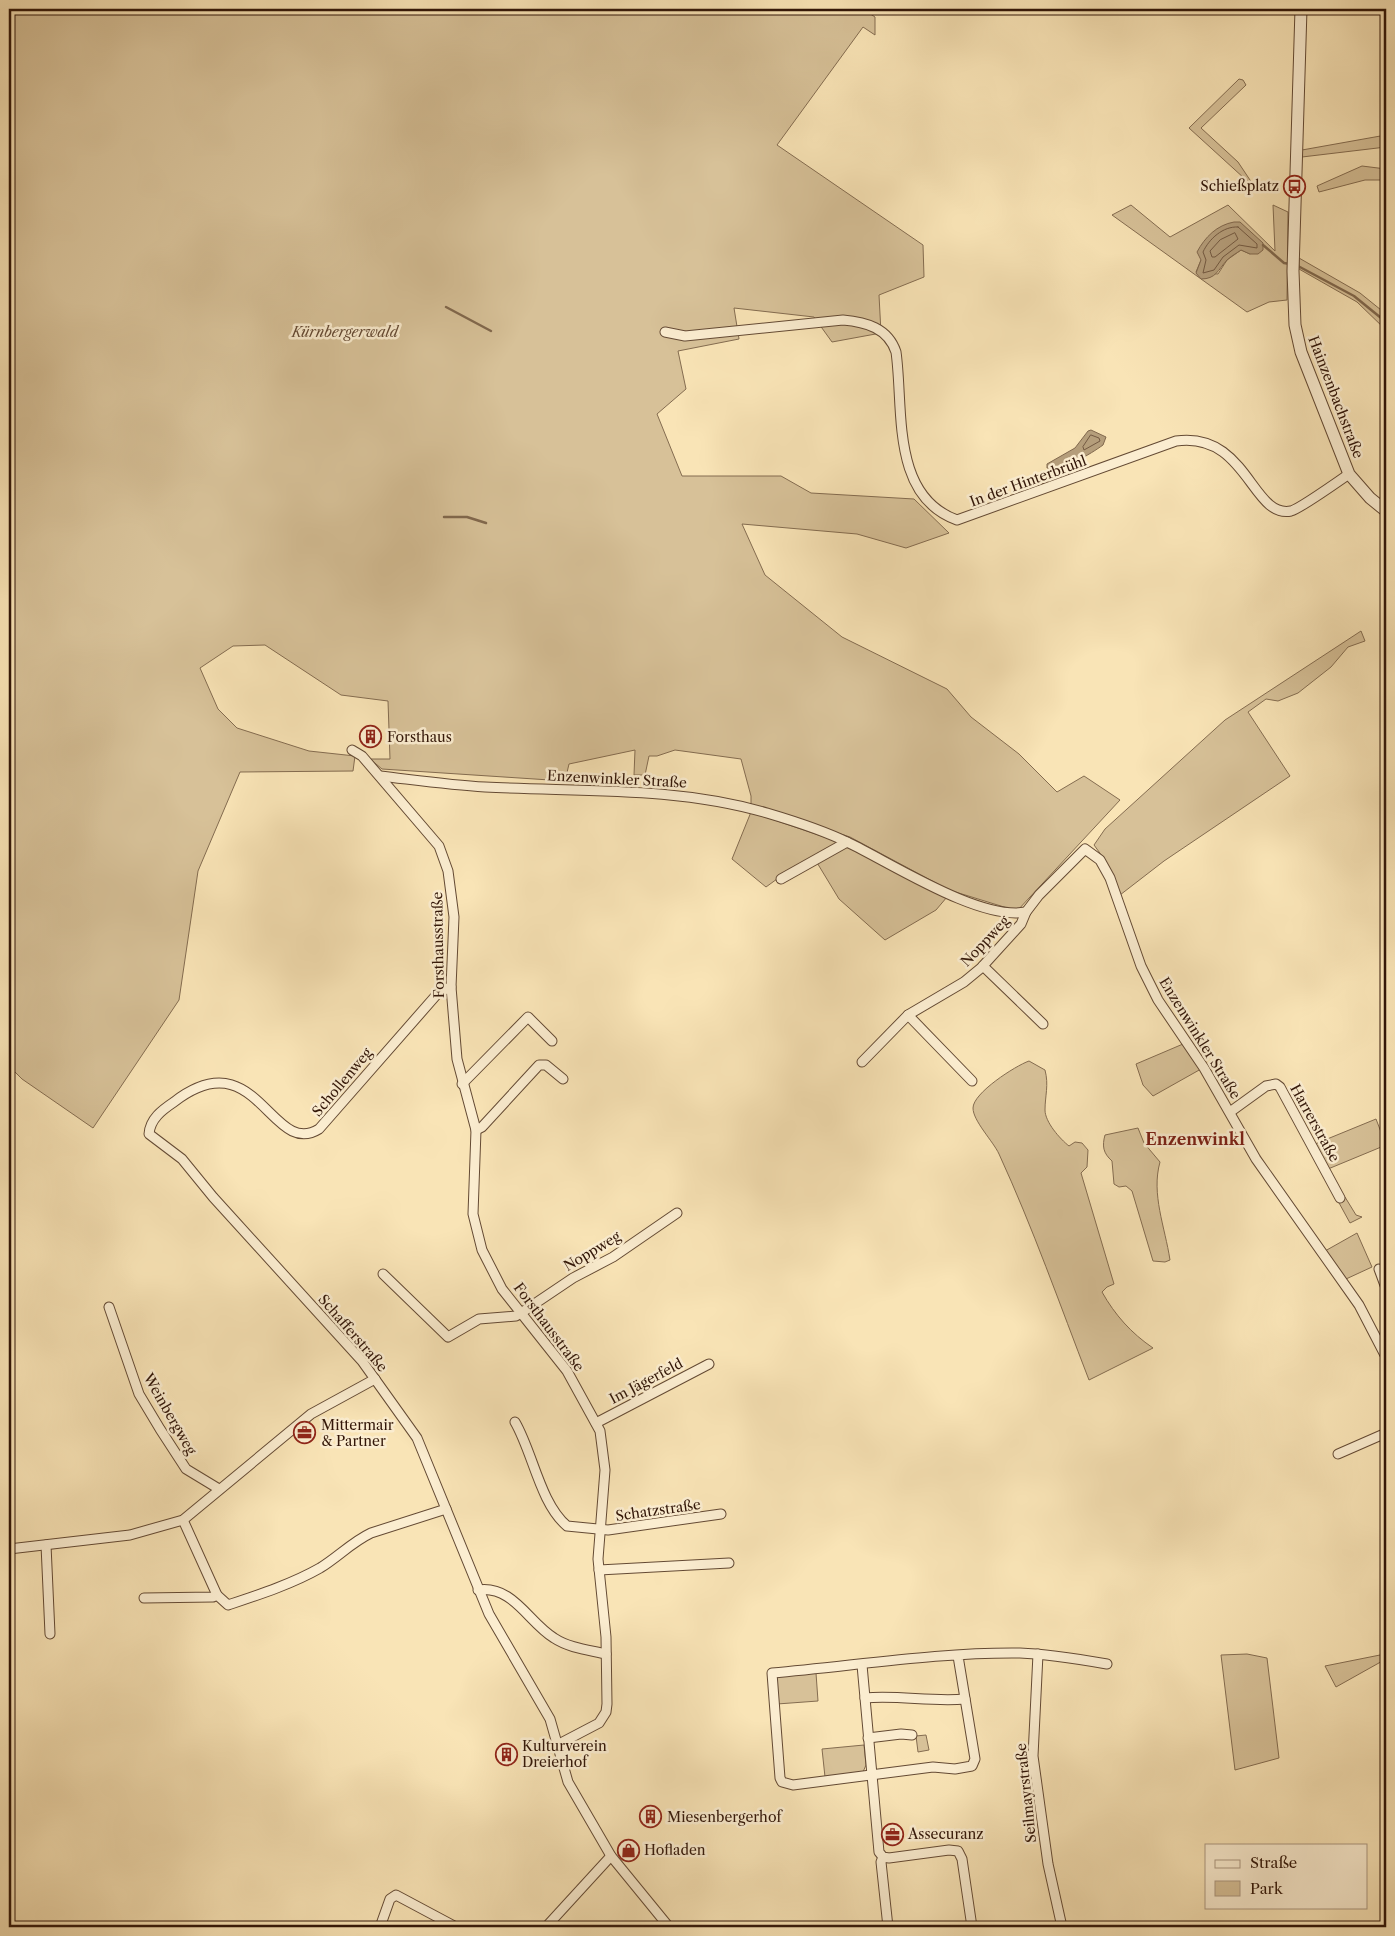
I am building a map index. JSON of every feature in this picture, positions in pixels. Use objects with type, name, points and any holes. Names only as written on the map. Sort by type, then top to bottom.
[{"type":"street","name":"Hainzenbachstraße","points":[[1301,9],[1293,250],[1294,314],[1297,338],[1349,474],[1360,488],[1386,511]]},
{"type":"street","name":"In der Hinterbrühl","points":[[665,332],[685,336],[843,320],[856,321],[880,330],[893,343],[896,352],[902,430],[912,475],[920,493],[929,504],[957,520],[1163,445],[1190,438],[1215,445],[1232,457],[1262,498],[1277,510],[1285,512],[1294,510],[1349,474]]},
{"type":"street","name":"Forsthausstraße","points":[[352,750],[362,756],[440,846],[448,871],[454,917],[450,987],[457,1059],[462,1084],[476,1130],[473,1205],[475,1224],[490,1267],[521,1313],[567,1371],[596,1423],[603,1442],[605,1470],[599,1530],[599,1570],[606,1654],[607,1704],[603,1720],[593,1728],[557,1745]]},
{"type":"street","name":"Enzenwinkler Straße","points":[[380,776],[484,787],[681,795],[718,801],[768,813],[847,842],[950,894],[1007,913],[1026,912],[1085,849],[1100,860],[1110,878],[1141,966],[1158,1000],[1204,1068],[1260,1166],[1354,1297],[1383,1342],[1386,1357]]},
{"type":"street","points":[[782,879],[847,842]]},
{"type":"street","name":"Noppweg","points":[[862,1062],[908,1015],[964,982],[983,966],[1021,924],[1026,912]]},
{"type":"street","points":[[983,966],[1043,1024]]},
{"type":"street","name":"Schollenweg","points":[[149,1134],[151,1123],[173,1102],[199,1087],[218,1082],[235,1085],[254,1096],[284,1127],[294,1134],[314,1133],[320,1129],[439,992],[450,987]]},
{"type":"street","points":[[908,1015],[972,1080]]},
{"type":"street","points":[[462,1084],[528,1017],[552,1041]]},
{"type":"street","points":[[476,1130],[482,1127],[539,1065],[546,1065],[563,1079]]},
{"type":"street","name":"Harrerstraße","points":[[1230,1112],[1266,1086],[1276,1084],[1280,1086],[1340,1198]]},
{"type":"street","name":"Schafferstraße","points":[[149,1134],[182,1159],[213,1197],[300,1291],[375,1379],[417,1438],[478,1590],[499,1634],[544,1706],[550,1719],[568,1782],[611,1856],[669,1927]]},
{"type":"street","name":"Noppweg","points":[[521,1313],[573,1278],[612,1258],[677,1213]]},
{"type":"street","points":[[1379,1269],[1386,1288]]},
{"type":"street","points":[[384,1274],[448,1337],[479,1319],[516,1316],[521,1313]]},
{"type":"street","name":"Weinbergweg","points":[[109,1307],[139,1394],[160,1429],[186,1469],[220,1489]]},
{"type":"street","name":"Im Jägerfeld","points":[[596,1423],[709,1364]]},
{"type":"street","points":[[9,1549],[130,1535],[183,1520],[311,1414],[375,1379]]},
{"type":"street","name":"Schatzstraße","points":[[515,1422],[530,1452],[550,1504],[562,1522],[572,1528],[623,1529],[721,1514]]},
{"type":"street","points":[[1338,1454],[1386,1432]]},
{"type":"street","points":[[183,1520],[217,1596],[228,1605],[319,1569],[338,1557],[360,1538],[370,1533],[446,1510]]},
{"type":"street","points":[[46,1545],[50,1634]]},
{"type":"street","points":[[599,1570],[729,1563]]},
{"type":"street","points":[[478,1590],[495,1591],[508,1596],[537,1626],[561,1642],[606,1654]]},
{"type":"street","points":[[144,1598],[213,1598],[217,1596]]},
{"type":"street","points":[[958,1656],[975,1759],[972,1766],[955,1769],[933,1767],[793,1785],[782,1782],[780,1778],[772,1673],[958,1656],[1038,1654],[1107,1664]]},
{"type":"street","name":"Seilmayrstraße","points":[[1038,1654],[1033,1756],[1047,1860],[1062,1927]]},
{"type":"street","points":[[862,1665],[879,1852],[883,1857],[889,1858],[948,1850],[958,1851],[962,1859],[972,1927]]},
{"type":"street","points":[[865,1698],[886,1696],[948,1701],[965,1700]]},
{"type":"street","points":[[868,1738],[901,1734],[912,1735]]},
{"type":"street","points":[[546,1927],[611,1856]]},
{"type":"street","points":[[883,1857],[881,1862],[888,1927]]},
{"type":"street","points":[[380,1927],[390,1898],[396,1895],[456,1927]]},
{"type":"green space","name":"Kürnbergerwald","points":[[9,9],[863,9],[875,17],[875,35],[863,27],[777,145],[923,245],[924,277],[879,295],[881,333],[832,342],[814,317],[734,308],[739,339],[678,351],[686,389],[657,414],[682,476],[781,476],[811,493],[914,499],[949,533],[906,548],[857,534],[742,524],[765,575],[842,637],[947,689],[971,717],[1019,754],[1057,792],[1084,776],[1120,800],[1017,911],[949,890],[850,837],[751,805],[751,796],[741,759],[675,750],[657,756],[649,756],[645,775],[634,775],[635,750],[569,764],[565,781],[382,769],[370,759],[390,759],[388,701],[341,695],[265,645],[233,646],[200,668],[218,709],[237,728],[309,751],[355,756],[353,771],[240,772],[198,871],[179,1000],[93,1128],[22,1079],[9,1066]]},
{"type":"green space","points":[[1239,79],[1243,80],[1246,85],[1201,128],[1238,162],[1256,189],[1189,128]]},
{"type":"green space","points":[[1386,135],[1386,147],[1302,157],[1302,150]]},
{"type":"green space","points":[[1362,166],[1386,169],[1386,180],[1365,180],[1319,192],[1317,186]]},
{"type":"green space","points":[[1131,205],[1170,237],[1228,205],[1275,251],[1273,205],[1288,212],[1287,300],[1269,302],[1247,312],[1112,215]],"holes":[[[1263,243],[1250,254],[1241,250],[1227,260],[1218,274],[1196,272],[1201,260]]]},
{"type":"green space","points":[[1299,258],[1360,293],[1386,314],[1386,330],[1357,302],[1299,269]]},
{"type":"green space","points":[[1361,631],[1365,641],[1348,647],[1331,667],[1298,693],[1278,701],[1266,699],[1248,712],[1290,776],[1164,861],[1120,895],[1102,856],[1094,845],[1105,829],[1225,720]]},
{"type":"green space","points":[[751,812],[839,842],[788,871],[766,887],[732,859]]},
{"type":"green space","points":[[847,844],[947,897],[936,910],[885,940],[839,899],[816,861]]},
{"type":"green space","points":[[1183,1044],[1201,1069],[1153,1096],[1143,1085],[1136,1064]]},
{"type":"green space","points":[[1029,1061],[1045,1070],[1047,1086],[1045,1110],[1050,1125],[1057,1135],[1069,1146],[1075,1142],[1082,1143],[1088,1150],[1087,1167],[1081,1173],[1114,1284],[1102,1292],[1124,1323],[1153,1348],[1089,1380],[1035,1238],[999,1154],[976,1119],[973,1108],[975,1102],[987,1088],[1014,1068]]},
{"type":"green space","points":[[1376,1119],[1386,1145],[1328,1169],[1315,1144]]},
{"type":"green space","points":[[1138,1128],[1144,1143],[1160,1162],[1157,1186],[1158,1198],[1170,1260],[1165,1262],[1153,1261],[1132,1191],[1126,1186],[1119,1187],[1114,1184],[1112,1161],[1104,1149],[1105,1135]]},
{"type":"green space","points":[[1345,1197],[1356,1215],[1362,1217],[1350,1223],[1338,1201]]},
{"type":"green space","points":[[1357,1233],[1372,1267],[1346,1279],[1325,1251]]},
{"type":"green space","points":[[1247,1654],[1267,1658],[1279,1758],[1235,1770],[1221,1655]]},
{"type":"green space","points":[[1380,1655],[1386,1656],[1386,1659],[1336,1687],[1325,1666]]},
{"type":"green space","points":[[816,1673],[818,1701],[777,1704],[777,1679],[780,1676]]},
{"type":"green space","points":[[926,1735],[929,1750],[918,1752],[916,1736]]},
{"type":"green space","points":[[864,1745],[866,1765],[863,1772],[825,1777],[822,1749]]},
{"type":"water","points":[[1234,222],[1240,222],[1263,243],[1263,250],[1258,254],[1250,254],[1241,250],[1227,260],[1213,276],[1201,279],[1196,273],[1201,260],[1197,252],[1212,232]]},
{"type":"water","points":[[1091,430],[1106,437],[1103,445],[1068,465],[1053,469],[1047,468],[1047,464],[1075,448],[1088,431]]},
{"type":"waterway","points":[[1263,245],[1284,263],[1290,264]]},
{"type":"waterway","points":[[1298,266],[1354,296],[1386,322]]},
{"type":"waterway","points":[[446,307],[491,331]]},
{"type":"waterway","points":[[444,517],[467,517],[486,523]]},
{"type":"place","name":"Schießplatz","points":[[1295,186]]},
{"type":"place","name":"Forsthaus","points":[[371,737]]},
{"type":"place","name":"Mittermair & Partner","points":[[305,1433]]},
{"type":"place","name":"Kulturverein Dreierhof","points":[[506,1754]]},
{"type":"place","name":"Miesenbergerhof","points":[[651,1817]]},
{"type":"place","name":"Assecuranz","points":[[892,1834]]},
{"type":"place","name":"Hofladen","points":[[628,1850]]},
{"type":"district","name":"Enzenwinkl","points":[[1195,1139]]}]
